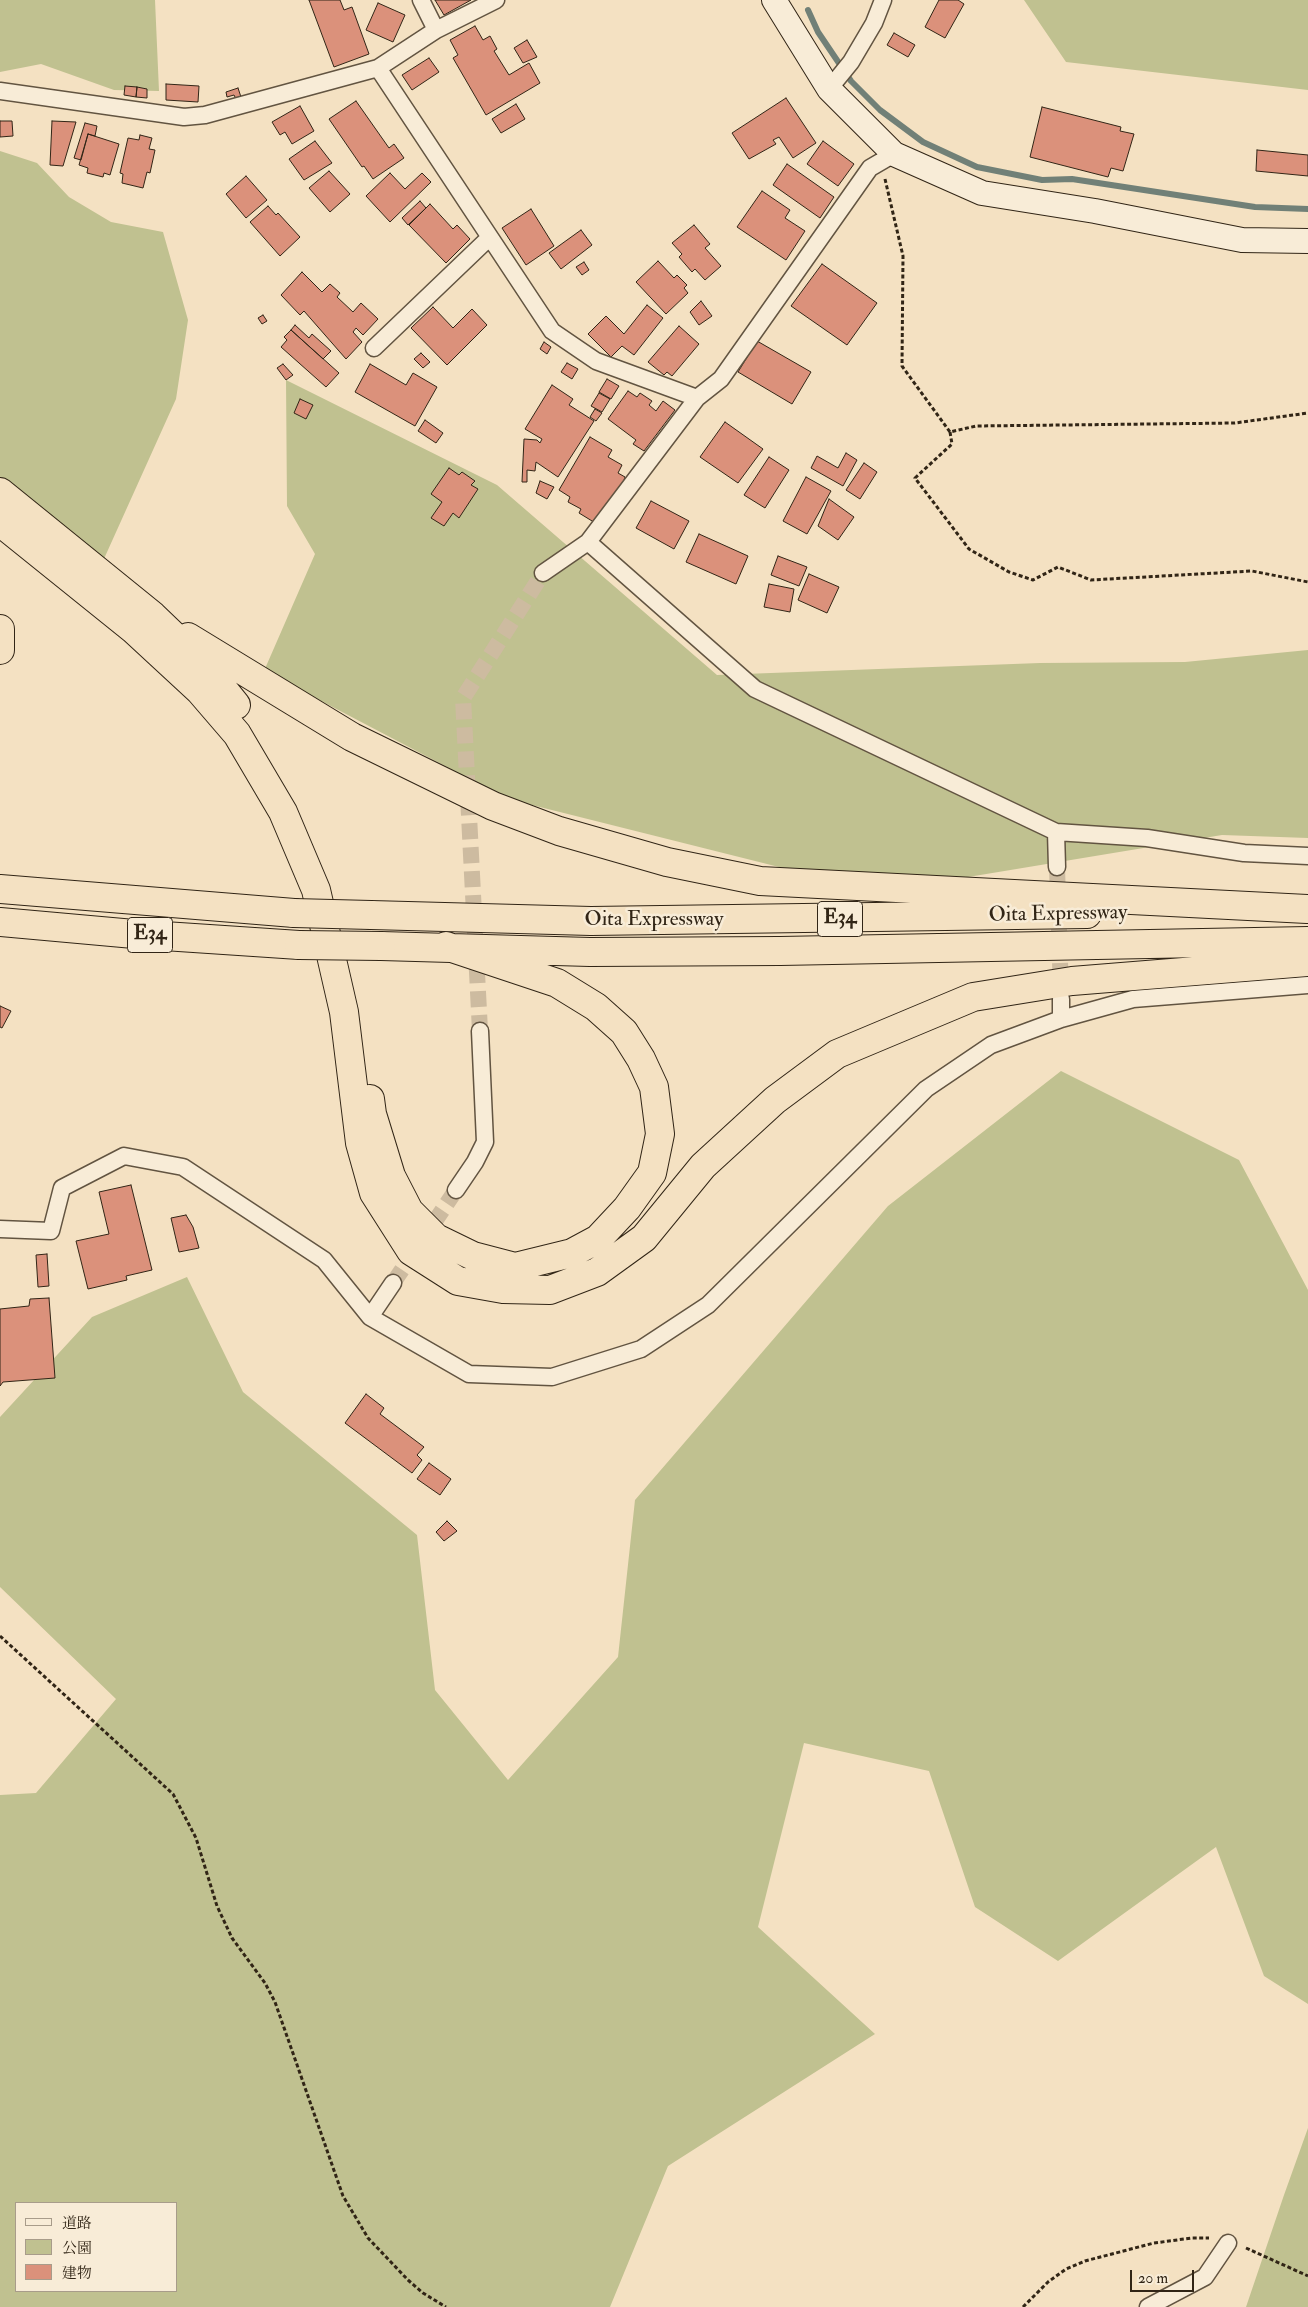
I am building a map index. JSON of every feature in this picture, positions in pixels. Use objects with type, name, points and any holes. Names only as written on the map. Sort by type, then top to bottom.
[{"type":"highway","points":[[0,492],[153,616],[203,664],[243,713],[300,804],[323,854],[332,888],[366,1062],[372,1114],[390,1176],[409,1211],[436,1238],[473,1256],[515,1267],[572,1253],[598,1239],[628,1208],[652,1173],[660,1134],[654,1087],[641,1058],[624,1032],[596,1006],[557,983],[446,946]]},
{"type":"highway","points":[[0,522],[133,629],[200,691],[236,734],[283,812],[316,890],[344,1012],[360,1143],[374,1193],[411,1251],[458,1282],[503,1289],[550,1290],[597,1272],[644,1238],[703,1166],[768,1107],[837,1054],[973,997],[1072,981],[1308,962]]},
{"type":"highway","points":[[153,616],[352,736],[493,806],[560,831],[667,862],[760,881],[1308,909]]},
{"type":"highway","points":[[0,629],[0,650]]},
{"type":"highway","name":"Oita Expressway","points":[[0,889],[294,913],[591,921],[770,920],[1308,909]]},
{"type":"highway","name":"Oita Expressway","points":[[0,922],[134,934],[300,945],[446,946],[590,952],[1308,941]]},
{"type":"street","points":[[422,0],[436,30]]},
{"type":"street","points":[[0,91],[184,117],[205,115],[378,68],[436,30],[496,0]]},
{"type":"street","points":[[774,0],[887,157],[982,193],[1095,211],[1242,240],[1308,241]]},
{"type":"street","points":[[833,84],[851,62],[874,23],[882,0]]},
{"type":"street","points":[[378,68],[552,331],[596,361],[697,398]]},
{"type":"street","points":[[543,573],[588,542],[697,398],[721,379],[870,168],[887,157]]},
{"type":"street","points":[[374,348],[490,237]]},
{"type":"street","points":[[588,542],[755,689],[1056,832],[1147,838],[1244,852],[1308,856]]},
{"type":"street","points":[[1056,832],[1057,866]]},
{"type":"street","points":[[0,1228],[51,1231],[62,1188],[124,1156],[182,1167],[324,1260],[370,1317],[469,1374],[552,1377],[640,1349],[708,1305],[926,1089],[991,1045],[1061,1019],[1133,999],[1308,985]]},
{"type":"street","points":[[1061,999],[1061,1019]]},
{"type":"street","points":[[456,1190],[475,1162],[485,1142],[480,1031]]},
{"type":"street","points":[[370,1317],[393,1283]]},
{"type":"street","points":[[1148,2307],[1205,2277],[1228,2244]]},
{"type":"path","points":[[887,157],[903,256],[902,366],[950,432],[952,444],[915,478],[969,548],[1009,572],[1033,580],[1058,567],[1091,580],[1252,571],[1308,582]]},
{"type":"path","points":[[950,432],[976,426],[1234,423],[1308,414]]},
{"type":"path","points":[[0,1636],[173,1794],[196,1838],[218,1906],[232,1938],[265,1984],[275,2002],[343,2196],[368,2238],[416,2286],[446,2307]]},
{"type":"path","points":[[1023,2307],[1048,2282],[1066,2269],[1084,2260],[1154,2243],[1192,2238],[1216,2238],[1228,2244],[1248,2248],[1308,2276]]},
{"type":"green space","points":[[0,0],[155,0],[159,91],[114,90],[41,64],[0,72]]},
{"type":"green space","points":[[1024,0],[1308,0],[1308,90],[1066,62]]},
{"type":"green space","points":[[0,151],[37,163],[69,197],[111,222],[163,232],[188,320],[176,399],[103,561],[0,479]]},
{"type":"green space","points":[[286,380],[497,485],[717,675],[1040,663],[1185,662],[1308,650],[1308,838],[1222,835],[950,880],[783,868],[508,799],[264,671],[315,554],[287,506]]},
{"type":"green space","points":[[1061,1071],[1239,1160],[1308,1290],[1308,2004],[1264,1976],[1216,1847],[1058,1961],[975,1907],[929,1771],[804,1743],[758,1927],[875,2034],[668,2166],[610,2307],[0,2307],[0,1795],[36,1793],[116,1699],[0,1587],[0,1417],[92,1317],[187,1277],[243,1392],[417,1535],[435,1690],[508,1780],[618,1657],[635,1500],[888,1206]]},
{"type":"green space","points":[[1308,2128],[1308,2307],[1246,2307],[1284,2195]]},
{"type":"building","points":[[309,0],[340,0],[344,10],[352,7],[369,54],[334,67]]},
{"type":"building","points":[[435,0],[471,0],[444,15]]},
{"type":"building","points":[[939,0],[958,0],[964,4],[945,38],[925,27]]},
{"type":"building","points":[[378,3],[405,15],[393,42],[366,30]]},
{"type":"building","points":[[475,26],[483,40],[490,36],[497,49],[494,51],[509,75],[529,63],[540,83],[486,115],[453,58],[458,55],[450,40]]},
{"type":"building","points":[[894,33],[915,45],[908,57],[887,45]]},
{"type":"building","points":[[527,40],[537,57],[523,63],[514,48]]},
{"type":"building","points":[[429,58],[439,72],[412,90],[402,75]]},
{"type":"building","points":[[166,84],[199,86],[198,102],[166,100]]},
{"type":"building","points":[[125,86],[137,87],[136,97],[124,95]]},
{"type":"building","points":[[137,87],[147,89],[147,98],[136,97]]},
{"type":"building","points":[[238,88],[241,97],[236,99],[234,95],[227,97],[226,92]]},
{"type":"building","points":[[786,98],[816,143],[793,158],[779,137],[773,140],[776,144],[749,159],[732,133]]},
{"type":"building","points":[[356,101],[389,148],[394,144],[404,158],[373,179],[364,166],[362,167],[329,119]]},
{"type":"building","points":[[516,104],[525,119],[501,133],[492,119]]},
{"type":"building","points":[[300,106],[314,131],[292,144],[285,132],[280,135],[272,122]]},
{"type":"building","points":[[1042,107],[1121,127],[1120,131],[1134,134],[1123,171],[1111,168],[1108,177],[1030,157]]},
{"type":"building","points":[[0,121],[12,121],[13,136],[0,137]]},
{"type":"building","points":[[52,121],[76,122],[63,166],[50,165]]},
{"type":"building","points":[[85,123],[97,126],[95,136],[88,134],[81,160],[74,158]]},
{"type":"building","points":[[88,134],[119,144],[110,175],[104,173],[103,177],[87,173],[88,168],[79,165]]},
{"type":"building","points":[[140,135],[152,138],[149,149],[155,150],[150,173],[147,172],[143,188],[122,183],[123,174],[120,173],[128,138],[139,140]]},
{"type":"building","points":[[315,141],[332,163],[304,180],[289,159]]},
{"type":"building","points":[[823,141],[854,164],[838,186],[807,164]]},
{"type":"building","points":[[1257,150],[1308,155],[1308,176],[1256,171]]},
{"type":"building","points":[[787,164],[834,197],[820,218],[773,185]]},
{"type":"building","points":[[329,171],[350,194],[330,212],[309,188]]},
{"type":"building","points":[[390,173],[405,189],[422,173],[431,182],[390,222],[366,196]]},
{"type":"building","points":[[246,176],[267,200],[246,218],[226,194]]},
{"type":"building","points":[[762,191],[790,210],[785,218],[805,231],[786,260],[737,227]]},
{"type":"building","points":[[420,201],[426,208],[408,225],[402,218]]},
{"type":"building","points":[[430,204],[453,229],[457,225],[470,239],[446,263],[409,225]]},
{"type":"building","points":[[268,206],[276,215],[278,213],[300,237],[280,256],[250,222]]},
{"type":"building","points":[[531,209],[554,246],[526,265],[502,228]]},
{"type":"building","points":[[694,225],[710,244],[705,248],[721,266],[705,280],[695,269],[692,272],[679,257],[682,254],[672,243]]},
{"type":"building","points":[[581,230],[592,245],[561,269],[549,253]]},
{"type":"building","points":[[658,261],[674,278],[677,275],[687,285],[684,288],[688,293],[666,314],[636,282]]},
{"type":"building","points":[[584,262],[589,270],[582,275],[576,267]]},
{"type":"building","points":[[822,264],[877,303],[847,345],[791,306]]},
{"type":"building","points":[[302,272],[322,292],[330,284],[340,293],[337,297],[353,312],[361,303],[378,319],[363,335],[356,328],[353,332],[362,342],[346,359],[304,311],[300,315],[281,295]]},
{"type":"building","points":[[701,301],[712,316],[699,325],[690,312]]},
{"type":"building","points":[[647,305],[663,318],[634,355],[622,346],[611,357],[588,334],[606,316],[624,334]]},
{"type":"building","points":[[433,307],[453,328],[472,309],[487,325],[447,365],[411,328]]},
{"type":"building","points":[[263,315],[267,321],[262,324],[258,318]]},
{"type":"building","points":[[295,325],[309,338],[312,334],[331,351],[323,359],[291,330]]},
{"type":"building","points":[[679,326],[699,344],[672,376],[667,372],[664,375],[648,362]]},
{"type":"building","points":[[291,330],[339,373],[326,387],[281,347],[287,340],[284,337]]},
{"type":"building","points":[[757,341],[811,372],[792,404],[738,372]]},
{"type":"building","points":[[544,342],[551,347],[547,354],[540,349]]},
{"type":"building","points":[[421,353],[430,362],[423,368],[414,359]]},
{"type":"building","points":[[567,363],[578,369],[572,379],[561,372]]},
{"type":"building","points":[[283,364],[293,375],[286,380],[277,368]]},
{"type":"building","points":[[370,364],[406,385],[413,373],[437,387],[415,426],[355,392]]},
{"type":"building","points":[[607,379],[619,386],[611,399],[599,392]]},
{"type":"building","points":[[552,385],[573,399],[569,405],[594,421],[558,477],[536,462],[535,471],[527,470],[527,482],[522,482],[524,439],[537,440],[540,443],[542,439],[525,429]]},
{"type":"building","points":[[628,391],[637,397],[640,393],[652,401],[649,405],[656,411],[663,401],[675,410],[644,451],[633,444],[636,440],[608,419]]},
{"type":"building","points":[[599,393],[610,399],[602,412],[591,406]]},
{"type":"building","points":[[300,399],[313,405],[306,419],[294,413]]},
{"type":"building","points":[[595,409],[602,413],[596,421],[590,417]]},
{"type":"building","points":[[425,420],[443,433],[436,443],[418,431]]},
{"type":"building","points":[[725,422],[763,449],[738,483],[700,457]]},
{"type":"building","points":[[590,437],[612,450],[608,457],[622,465],[618,473],[625,477],[623,484],[597,524],[579,513],[581,509],[568,502],[570,497],[559,490]]},
{"type":"building","points":[[846,453],[857,460],[843,486],[811,468],[817,456],[838,468]]},
{"type":"building","points":[[769,457],[789,470],[765,508],[744,495]]},
{"type":"building","points":[[864,463],[877,472],[860,499],[846,490]]},
{"type":"building","points":[[449,468],[459,475],[462,472],[475,481],[471,485],[478,489],[459,518],[453,513],[444,526],[431,518],[442,502],[431,494]]},
{"type":"building","points":[[806,477],[831,491],[807,534],[783,521]]},
{"type":"building","points":[[540,481],[554,487],[547,499],[536,493]]},
{"type":"building","points":[[829,499],[854,517],[838,540],[818,526]]},
{"type":"building","points":[[651,501],[689,521],[674,549],[636,528]]},
{"type":"building","points":[[699,534],[748,556],[736,584],[686,562]]},
{"type":"building","points":[[778,556],[807,567],[799,586],[771,575]]},
{"type":"building","points":[[809,574],[839,587],[827,613],[798,600]]},
{"type":"building","points":[[769,584],[794,589],[790,612],[764,607]]},
{"type":"building","points":[[0,1006],[11,1011],[2,1028],[0,1027]]},
{"type":"building","points":[[131,1185],[152,1270],[126,1276],[127,1280],[88,1289],[76,1241],[109,1234],[99,1192]]},
{"type":"building","points":[[186,1215],[193,1227],[199,1248],[179,1252],[171,1218]]},
{"type":"building","points":[[47,1254],[49,1286],[38,1287],[36,1255]]},
{"type":"building","points":[[49,1298],[55,1378],[3,1382],[0,1386],[0,1309],[29,1306],[30,1299]]},
{"type":"building","points":[[366,1394],[384,1408],[380,1414],[424,1447],[417,1455],[422,1460],[412,1473],[345,1423]]},
{"type":"building","points":[[429,1463],[451,1479],[440,1495],[417,1479]]},
{"type":"building","points":[[447,1521],[457,1531],[444,1541],[436,1532]]},
{"type":"waterway","points":[[808,10],[818,32],[851,81],[880,110],[923,142],[977,167],[1042,180],[1072,179],[1255,207],[1308,209]]},
{"type":"tunnel","points":[[480,1031],[463,698],[543,573]]},
{"type":"tunnel","points":[[1057,867],[1061,992]]},
{"type":"tunnel","points":[[393,1283],[456,1190]]}]
